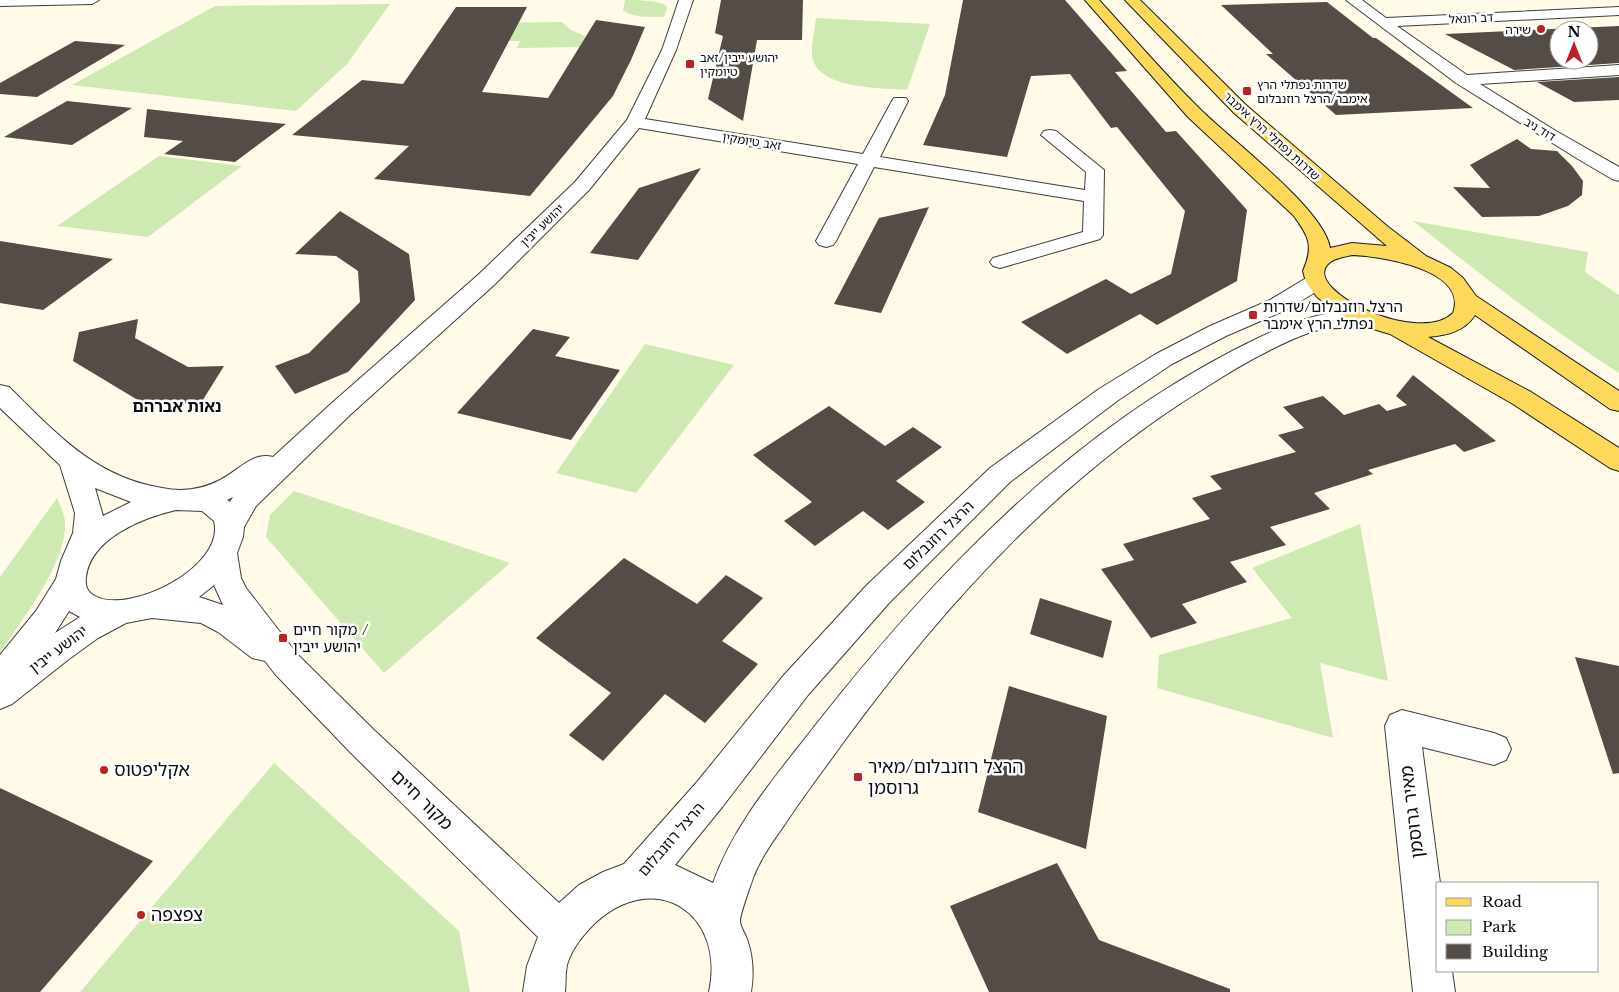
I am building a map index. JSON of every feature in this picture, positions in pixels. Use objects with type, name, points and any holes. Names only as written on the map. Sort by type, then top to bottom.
[{"type":"main road","points":[[1092,0],[1194,113],[1300,211],[1314,229],[1320,243],[1318,271],[1320,289],[1334,302],[1379,323],[1514,394],[1619,462]]},
{"type":"main road","name":"שדרות נפתלי הרץ אימבר","points":[[1132,0],[1240,110],[1380,230],[1421,262]]},
{"type":"main road","points":[[1318,271],[1333,252],[1362,249],[1398,254],[1421,262],[1450,279],[1463,292],[1466,299],[1467,305],[1463,317],[1450,325],[1430,330],[1379,323]]},
{"type":"main road","points":[[1466,299],[1619,403]]},
{"type":"street","points":[[0,2],[92,0]]},
{"type":"street","name":"יהושע ייבין","points":[[0,694],[70,638],[94,623],[180,593],[208,573],[246,499],[342,408],[486,280],[576,192],[635,122],[666,57],[686,0]]},
{"type":"street","name":"דוד ניב","points":[[1353,0],[1462,80],[1514,114],[1619,175]]},
{"type":"street","name":"דב רונאל","points":[[1382,22],[1619,10]]},
{"type":"street","points":[[1462,80],[1619,70]]},
{"type":"street","points":[[826,241],[900,100]]},
{"type":"street","name":"זאב טיומקין","points":[[635,122],[1094,197]]},
{"type":"street","points":[[1000,262],[1093,235],[1095,170],[1050,135]]},
{"type":"street","name":"הרצל רוזנבלום","points":[[636,880],[700,807],[796,685],[878,594],[1000,475],[1108,395],[1164,359],[1218,331],[1278,305],[1318,271]]},
{"type":"street","points":[[721,919],[743,857],[761,826],[842,716],[921,622],[986,550],[1038,499],[1143,416],[1197,380],[1249,352],[1309,325],[1329,321],[1379,323]]},
{"type":"street","points":[[0,393],[73,462],[118,489],[144,498],[187,501],[217,507],[226,516],[226,540]]},
{"type":"street","name":"יהושע ייבין","points":[[0,679],[44,626],[59,603],[81,552],[99,533],[123,517],[150,506],[187,501],[230,487],[342,408]]},
{"type":"street","points":[[72,571],[86,533],[89,513],[73,462]]},
{"type":"street","name":"מקור חיים","points":[[226,540],[226,578],[234,596],[286,664],[362,741],[561,932]]},
{"type":"street","name":"מקור חיים","points":[[72,571],[75,597],[85,606],[107,612],[174,606],[196,609],[217,615],[286,664]]},
{"type":"street","name":"מאיר גרוסמן","points":[[1434,992],[1402,726],[1494,749]]},
{"type":"street","points":[[544,992],[550,958],[561,932],[576,913],[594,897],[615,885],[636,880],[661,879],[684,886],[705,900],[721,919],[731,948],[733,982],[730,992]]},
{"type":"green space","points":[[625,0],[656,2],[666,5],[667,8],[664,17],[632,15],[623,10]]},
{"type":"green space","points":[[390,4],[347,64],[296,111],[72,85],[215,6]]},
{"type":"green space","points":[[816,18],[930,24],[907,90],[868,87],[840,82],[828,77],[819,70],[812,56]]},
{"type":"green space","points":[[562,22],[571,30],[585,36],[580,47],[517,48],[520,41],[480,41],[491,23]]},
{"type":"green space","points":[[159,156],[242,166],[148,237],[57,226]]},
{"type":"green space","points":[[1413,221],[1588,252],[1585,272],[1619,295],[1619,373],[1540,319]]},
{"type":"green space","points":[[645,344],[734,365],[636,493],[556,473]]},
{"type":"green space","points":[[294,491],[510,563],[384,673],[266,537],[270,515]]},
{"type":"green space","points":[[57,498],[65,523],[64,539],[59,555],[42,590],[0,653],[0,577]]},
{"type":"green space","points":[[1360,524],[1388,681],[1320,663],[1333,738],[1157,688],[1159,655],[1292,618],[1252,568]]},
{"type":"green space","points":[[274,763],[459,931],[470,992],[80,992]]},
{"type":"building","points":[[721,0],[803,0],[802,40],[757,40],[743,121],[708,99],[723,36],[715,33]]},
{"type":"building","points":[[963,0],[1065,0],[1127,71],[1115,72],[1166,132],[1176,131],[1247,210],[1237,281],[1157,325],[1140,314],[1067,354],[1021,322],[1106,279],[1131,294],[1171,274],[1185,211],[1117,127],[1111,128],[1070,74],[1031,76],[1007,157],[923,145],[945,95]]},
{"type":"building","points":[[1327,2],[1373,38],[1376,38],[1473,108],[1336,115],[1266,54],[1273,54],[1221,5]]},
{"type":"building","points":[[456,7],[527,7],[482,92],[548,98],[596,20],[645,27],[613,96],[530,196],[374,179],[409,146],[292,135],[362,80],[403,84]]},
{"type":"building","points":[[1619,26],[1619,63],[1599,64],[1599,27]]},
{"type":"building","points":[[1549,29],[1549,68],[1514,70],[1445,34]]},
{"type":"building","points":[[75,41],[125,45],[37,97],[0,94],[0,83]]},
{"type":"building","points":[[1619,77],[1619,100],[1574,102],[1537,82]]},
{"type":"building","points":[[67,101],[132,108],[72,145],[4,137]]},
{"type":"building","points":[[147,109],[286,124],[235,162],[164,154],[183,141],[144,137]]},
{"type":"building","points":[[1517,139],[1531,149],[1557,151],[1572,166],[1583,181],[1582,195],[1568,206],[1539,216],[1482,217],[1453,187],[1490,188],[1470,165]]},
{"type":"building","points":[[701,168],[638,260],[590,253],[639,188]]},
{"type":"building","points":[[929,207],[881,313],[834,304],[879,218]]},
{"type":"building","points":[[340,211],[409,254],[415,300],[348,372],[295,394],[275,366],[309,353],[360,302],[358,271],[336,256],[295,254]]},
{"type":"building","points":[[0,241],[113,259],[43,310],[0,303]]},
{"type":"building","points":[[138,319],[135,338],[188,367],[224,366],[201,403],[146,405],[73,361],[79,332]]},
{"type":"building","points":[[533,329],[570,337],[555,356],[620,370],[571,440],[457,413]]},
{"type":"building","points":[[1413,375],[1496,441],[1464,452],[1455,444],[1368,470],[1373,474],[1314,493],[1330,509],[1270,527],[1286,545],[1230,562],[1247,582],[1182,604],[1197,623],[1151,638],[1101,569],[1134,560],[1123,544],[1210,519],[1192,498],[1222,489],[1210,476],[1296,452],[1278,435],[1304,428],[1283,407],[1323,396],[1344,415],[1379,404],[1387,411],[1407,405],[1396,396]]},
{"type":"building","points":[[829,406],[885,446],[913,427],[942,447],[896,481],[925,502],[888,530],[863,511],[815,546],[784,521],[812,502],[753,455]]},
{"type":"building","points":[[624,558],[697,604],[726,575],[763,598],[722,641],[758,664],[705,723],[665,694],[603,761],[569,735],[611,693],[536,638]]},
{"type":"building","points":[[1040,598],[1112,621],[1103,658],[1030,634]]},
{"type":"building","points":[[1575,657],[1619,666],[1619,773],[1613,774]]},
{"type":"building","points":[[1009,686],[1107,716],[1086,849],[978,812]]},
{"type":"building","points":[[0,788],[153,861],[40,992],[0,992]]},
{"type":"building","points":[[1057,863],[1099,940],[1230,989],[1230,992],[989,992],[950,906]]},
{"type":"place","name":"שירה","points":[[1541,29]]},
{"type":"place","name":"יהושע ייבין/זאב טיומקין","points":[[690,64]]},
{"type":"place","name":"שדרות נפתלי הרץ אימבר/הרצל רוזנבלום","points":[[1247,91]]},
{"type":"place","name":"הרצל רוזנבלום/שדרות נפתלי הרץ אימבר","points":[[1253,315]]},
{"type":"place","name":"מקור חיים / יהושע ייבין","points":[[283,638]]},
{"type":"place","name":"אקליפטוס","points":[[104,770]]},
{"type":"place","name":"הרצל רוזנבלום/מאיר גרוסמן","points":[[858,777]]},
{"type":"place","name":"צפצפה","points":[[141,915]]},
{"type":"district","name":"נאות אברהם","points":[[177,406]]}]
